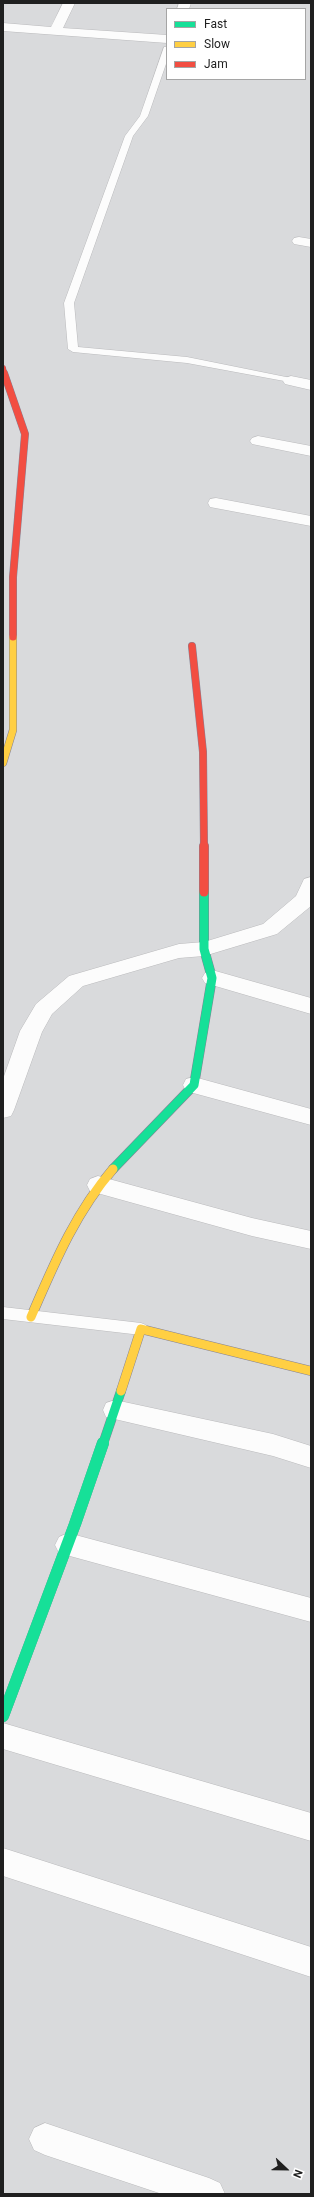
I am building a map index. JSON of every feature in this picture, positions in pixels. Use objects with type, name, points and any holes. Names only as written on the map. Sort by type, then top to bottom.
[{"type":"street","points":[[55,32],[69,3]]},
{"type":"street","points":[[3,27],[166,39]]},
{"type":"street","points":[[3,368],[7,385],[25,434],[13,577],[13,730],[3,763]]},
{"type":"street","points":[[291,381],[311,384]]},
{"type":"street","points":[[258,440],[311,451]]},
{"type":"street","points":[[216,503],[311,521]]},
{"type":"street","points":[[31,1317],[68,1230],[98,1185],[194,1085],[212,978],[204,949],[203,752],[192,646]]},
{"type":"street","points":[[3,1110],[31,1031],[44,1009],[76,981],[179,951],[204,949],[270,930],[309,896]]},
{"type":"street","points":[[212,978],[311,1006]]},
{"type":"street","points":[[194,1085],[311,1117]]},
{"type":"street","points":[[98,1185],[311,1240]]},
{"type":"street","points":[[3,1716],[68,1545],[115,1410],[141,1329],[311,1371]]},
{"type":"street","points":[[115,1410],[273,1445],[311,1457]]},
{"type":"street","points":[[68,1545],[311,1610]]},
{"type":"street","points":[[3,1736],[311,1827]]},
{"type":"street","points":[[3,1862],[311,1962]]},
{"type":"street","points":[[45,2139],[209,2194]]},
{"type":"lane","points":[[166,52],[144,116],[126,143],[69,303],[73,349],[187,360],[291,381]]},
{"type":"lane","points":[[3,1313],[141,1329]]},
{"type":"shaded area","points":[[3,3],[311,3],[311,2194],[3,2194]]},
{"type":"traffic: fast","points":[[113,1169],[194,1085],[212,978],[204,949],[204,892]]},
{"type":"traffic: fast","points":[[3,1716],[75,1524],[121,1391]]},
{"type":"traffic: slow","points":[[3,763],[13,730],[13,637]]},
{"type":"traffic: slow","points":[[31,1317],[66,1239],[99,1185],[113,1169]]},
{"type":"traffic: slow","points":[[121,1391],[141,1329],[311,1371]]},
{"type":"traffic: jam","points":[[3,368],[7,385],[25,434],[13,577],[13,637]]},
{"type":"traffic: jam","points":[[192,646],[203,752],[204,892]]}]
